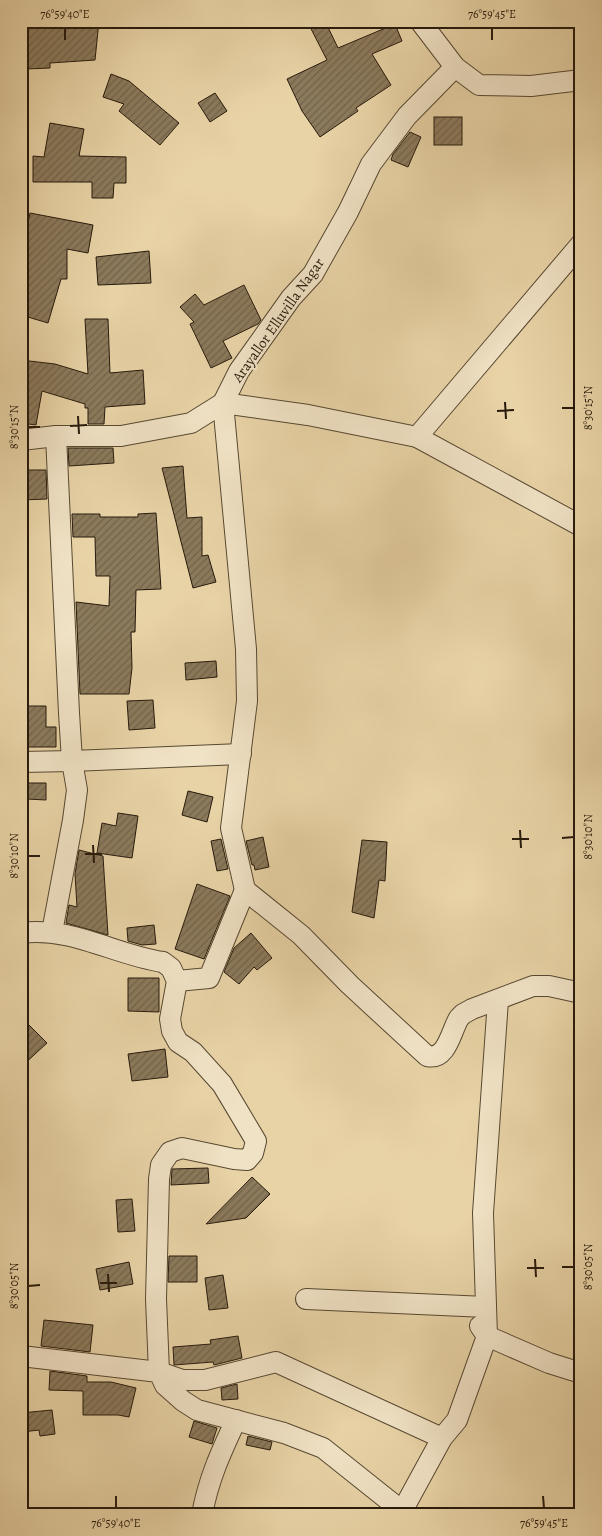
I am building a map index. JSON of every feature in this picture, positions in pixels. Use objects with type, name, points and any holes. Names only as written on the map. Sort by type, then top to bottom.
[{"type":"street","points":[[420,21],[456,67],[479,85],[531,86],[581,80]]},
{"type":"street","name":"Arayallor Elluvilla Nagar","points":[[456,67],[407,116],[371,164],[348,212],[313,274],[290,298],[239,371],[223,403],[308,415],[417,437],[581,526]]},
{"type":"street","points":[[417,437],[581,244]]},
{"type":"street","points":[[21,440],[56,436],[121,436],[191,423],[223,403],[246,649],[247,701],[232,828],[245,890],[209,978],[177,981]]},
{"type":"street","points":[[52,932],[77,790],[72,761],[56,436]]},
{"type":"street","points":[[21,762],[241,754]]},
{"type":"street","points":[[245,890],[301,935],[350,985],[427,1056],[433,1058],[441,1054],[463,1014],[533,986],[549,986],[581,993]]},
{"type":"street","points":[[21,933],[34,931],[52,932],[77,937],[163,962],[171,968],[177,981],[170,1019],[172,1031],[178,1042],[193,1052],[222,1084],[256,1141],[253,1153],[247,1160],[182,1148],[170,1152],[161,1165],[156,1299],[159,1372],[165,1385],[182,1401],[197,1410],[284,1433],[323,1448],[401,1513],[442,1438],[457,1420],[487,1336],[483,1213],[498,1000]]},
{"type":"street","points":[[306,1299],[486,1308]]},
{"type":"street","points":[[464,1307],[487,1336],[549,1363],[581,1373]]},
{"type":"street","points":[[21,1356],[159,1372],[182,1380],[205,1380],[276,1362],[442,1438]]},
{"type":"street","points":[[202,1515],[206,1494],[216,1464],[236,1420]]},
{"type":"building","points":[[61,21],[99,21],[95,60],[50,63],[50,68],[26,69],[26,26],[61,26]]},
{"type":"building","points":[[307,21],[325,21],[338,48],[395,24],[402,41],[372,54],[391,85],[356,108],[358,111],[320,137],[302,111],[287,79],[327,60]]},
{"type":"building","points":[[111,74],[129,81],[179,123],[160,145],[119,111],[124,104],[103,97]]},
{"type":"building","points":[[215,93],[227,111],[210,122],[198,103]]},
{"type":"building","points":[[434,117],[462,117],[462,145],[434,145]]},
{"type":"building","points":[[50,123],[84,129],[79,156],[126,157],[126,183],[114,183],[113,198],[92,198],[92,182],[33,182],[33,156],[44,157]]},
{"type":"building","points":[[410,132],[421,137],[408,167],[391,160],[393,154]]},
{"type":"building","points":[[30,213],[93,225],[88,253],[67,249],[67,279],[61,279],[48,323],[21,315],[21,229],[26,231]]},
{"type":"building","points":[[149,251],[151,283],[98,285],[96,257]]},
{"type":"building","points":[[244,285],[261,320],[258,324],[223,341],[232,358],[211,368],[190,324],[194,322],[180,307],[195,294],[204,305]]},
{"type":"building","points":[[85,319],[108,319],[110,373],[143,370],[145,404],[105,407],[104,424],[88,424],[88,408],[85,408],[85,404],[42,391],[36,425],[21,423],[21,360],[55,364],[88,374]]},
{"type":"building","points":[[68,448],[113,448],[114,463],[69,466]]},
{"type":"building","points":[[183,466],[187,518],[202,517],[202,556],[208,555],[216,582],[193,588],[162,468]]},
{"type":"building","points":[[21,470],[46,470],[47,499],[21,500]]},
{"type":"building","points":[[156,513],[161,589],[136,590],[135,632],[131,632],[132,668],[129,694],[80,694],[76,602],[109,606],[110,576],[96,576],[95,537],[73,537],[72,514],[100,514],[100,517],[138,517],[138,514]]},
{"type":"building","points":[[216,661],[217,677],[186,680],[185,663]]},
{"type":"building","points":[[153,700],[155,728],[129,730],[127,701]]},
{"type":"building","points":[[26,706],[46,706],[46,727],[56,727],[56,747],[21,747],[21,728],[26,728]]},
{"type":"building","points":[[27,783],[46,783],[46,800],[27,799]]},
{"type":"building","points":[[188,791],[213,797],[207,822],[182,815]]},
{"type":"building","points":[[118,813],[138,816],[132,858],[97,853],[102,823],[116,826]]},
{"type":"building","points":[[263,837],[269,867],[255,870],[246,841]]},
{"type":"building","points":[[221,839],[228,869],[217,871],[211,841]]},
{"type":"building","points":[[362,840],[387,842],[385,881],[379,880],[374,918],[352,912]]},
{"type":"building","points":[[79,850],[103,856],[108,935],[66,923],[69,905],[77,907],[75,874]]},
{"type":"building","points":[[197,884],[230,896],[204,959],[175,949]]},
{"type":"building","points":[[154,925],[156,944],[142,945],[128,941],[127,928]]},
{"type":"building","points":[[251,933],[272,958],[257,970],[254,967],[239,984],[224,972],[234,948]]},
{"type":"building","points":[[128,978],[159,978],[159,1012],[128,1011]]},
{"type":"building","points":[[28,1024],[47,1043],[21,1067],[21,1030]]},
{"type":"building","points":[[165,1049],[168,1077],[132,1081],[128,1054]]},
{"type":"building","points":[[208,1168],[209,1183],[171,1185],[172,1169]]},
{"type":"building","points":[[252,1177],[270,1194],[246,1218],[206,1224]]},
{"type":"building","points":[[132,1199],[135,1231],[118,1232],[116,1200]]},
{"type":"building","points":[[169,1256],[197,1256],[197,1282],[168,1282]]},
{"type":"building","points":[[129,1262],[133,1284],[100,1290],[96,1269]]},
{"type":"building","points":[[223,1275],[228,1308],[209,1310],[205,1278]]},
{"type":"building","points":[[44,1320],[93,1325],[90,1352],[41,1346]]},
{"type":"building","points":[[238,1336],[242,1358],[214,1365],[213,1362],[174,1365],[173,1347],[211,1344],[210,1340]]},
{"type":"building","points":[[50,1371],[87,1376],[87,1382],[111,1382],[136,1388],[129,1417],[118,1415],[83,1415],[83,1391],[49,1390]]},
{"type":"building","points":[[237,1384],[238,1399],[222,1400],[221,1388]]},
{"type":"building","points":[[52,1410],[55,1434],[40,1436],[39,1430],[22,1432],[21,1413]]},
{"type":"building","points":[[194,1421],[217,1428],[212,1444],[189,1437]]},
{"type":"building","points":[[248,1436],[272,1442],[270,1450],[246,1445]]}]
